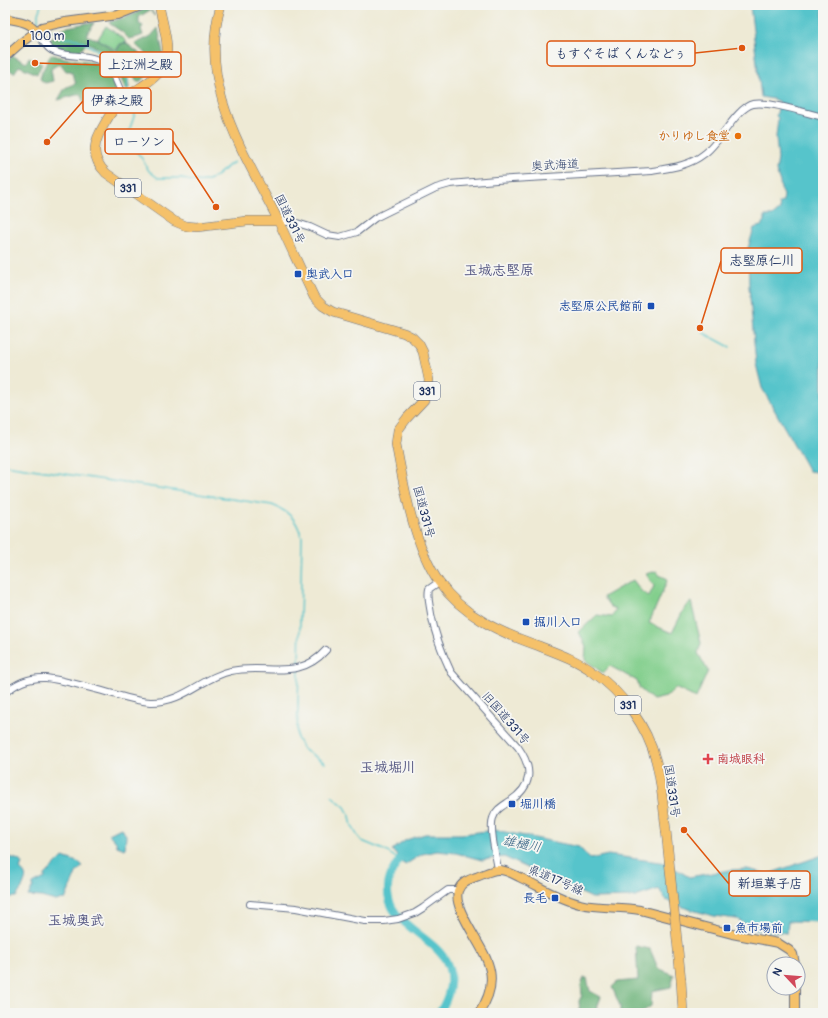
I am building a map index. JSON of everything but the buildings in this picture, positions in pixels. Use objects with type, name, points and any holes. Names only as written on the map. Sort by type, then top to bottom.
[{"type":"highway","name":"331","points":[[159,5],[167,44],[166,58],[161,70],[156,76],[129,95],[115,108],[107,119],[96,140],[95,150],[99,166],[106,173],[174,221],[186,226],[196,227],[247,221],[278,221]]},
{"type":"highway","name":"国道331号","points":[[221,5],[216,21],[213,49],[214,63],[223,106],[237,141],[278,221],[314,298],[333,312],[404,333],[414,339],[419,344],[423,352],[429,380],[428,389],[424,400],[398,430],[396,444],[417,539],[439,582],[462,606],[482,622],[558,653],[585,666],[608,684],[622,698],[636,716],[644,731],[656,760],[660,779],[681,980],[683,1013]]},
{"type":"main road","points":[[5,57],[36,31],[46,26],[118,15],[143,5]]},
{"type":"main road","points":[[5,18],[27,24],[34,27],[36,31]]},
{"type":"main road","points":[[479,1013],[488,996],[490,972],[487,958],[459,907],[457,900],[458,891],[460,885],[466,880],[498,870]]},
{"type":"main road","name":"県道17号線","points":[[498,870],[510,873],[562,898],[580,904],[640,910],[732,934],[778,943],[789,950],[793,956]]},
{"type":"main road","points":[[795,996],[795,1013]]},
{"type":"street","points":[[36,31],[51,50],[90,58],[106,64],[129,95]]},
{"type":"street","name":"奥武海道","points":[[278,221],[297,223],[327,235],[340,237],[357,232],[375,218],[436,188],[450,184],[635,172],[674,167],[690,162],[703,155],[717,143],[741,112],[750,105],[760,103],[823,117]]},
{"type":"street","name":"旧国道331号","points":[[439,582],[429,589],[428,596],[435,632],[444,658],[451,672],[518,747],[525,758],[529,772],[524,788],[517,797],[498,810],[493,818],[492,828],[498,870]]},
{"type":"street","points":[[5,693],[10,688],[22,681],[46,678],[140,701],[158,702],[179,696],[220,674],[230,671],[296,668],[305,666],[318,659],[326,650]]},
{"type":"street","points":[[250,904],[296,908],[365,921],[384,921],[398,919],[415,913],[448,890],[458,891]]},
{"type":"green space","points":[[145,9],[151,10],[155,16],[150,10],[139,17],[139,24],[143,26],[141,29],[143,35],[138,37],[129,39],[109,22],[130,16]]},
{"type":"green space","points":[[94,23],[86,35],[99,40],[116,52],[121,44],[126,43],[148,60],[148,66],[141,72],[147,72],[151,69],[152,72],[137,82],[134,76],[136,73],[127,72],[129,88],[126,90],[114,67],[102,57],[103,51],[87,42],[79,53],[58,49],[48,42],[63,28]]},
{"type":"green space","points":[[106,26],[127,42],[120,44],[116,50],[98,39]]},
{"type":"green space","points":[[158,28],[163,53],[161,58],[157,58],[143,52],[135,44],[151,36]]},
{"type":"green space","points":[[51,54],[63,58],[92,62],[100,66],[107,71],[116,95],[111,97],[105,94],[92,99],[89,105],[84,103],[80,94],[58,100],[65,88],[76,83],[71,71],[66,71],[60,63],[51,69],[53,81],[45,83],[40,79]]},
{"type":"green space","points":[[13,56],[26,63],[29,57],[42,64],[37,74],[19,66],[14,73],[7,68],[5,71],[5,63]]},
{"type":"green space","points":[[657,571],[659,575],[668,579],[649,623],[672,633],[685,607],[691,602],[701,643],[698,653],[708,671],[696,698],[675,688],[666,697],[653,700],[640,689],[637,681],[610,666],[603,673],[585,660],[586,646],[579,632],[597,615],[612,617],[616,609],[609,606],[603,597],[633,580],[642,592],[649,596],[654,586],[646,574]]},
{"type":"green space","points":[[636,946],[650,949],[658,968],[674,975],[671,987],[652,991],[651,1006],[641,1013],[620,1013],[620,1006],[612,987],[617,982],[638,980]]},
{"type":"green space","points":[[584,978],[587,978],[590,991],[601,997],[595,1013],[580,1013],[579,1001],[582,995],[581,985]]},
{"type":"water","points":[[750,5],[823,5],[823,470],[816,472],[809,471],[762,388],[756,364],[749,287],[748,248],[754,228],[761,226],[765,221],[765,216],[772,216],[780,210],[779,203],[783,202],[784,195],[776,171],[778,159],[776,137],[778,118],[776,116],[780,102],[761,97]]},
{"type":"water","points":[[121,828],[126,835],[125,849],[117,846],[116,842],[109,834]]},
{"type":"water","points":[[495,830],[579,847],[590,859],[608,855],[666,863],[689,877],[730,870],[747,869],[768,874],[823,855],[823,922],[788,921],[787,933],[755,930],[737,919],[714,916],[688,909],[666,900],[659,889],[635,897],[592,898],[504,857],[482,860],[456,853],[437,851],[422,854],[405,865],[392,850],[406,840],[425,834],[462,834]]},
{"type":"water","points":[[6,856],[19,860],[22,864],[20,869],[26,877],[23,886],[16,897],[5,897]]},
{"type":"water","points":[[63,857],[80,863],[83,866],[76,873],[65,900],[63,899],[56,901],[41,897],[28,896],[33,884],[45,878],[45,875]]},
{"type":"waterway","points":[[38,21],[38,14],[41,5]]},
{"type":"waterway","points":[[52,30],[62,38],[77,39],[108,56],[118,65],[123,75],[127,76],[127,89],[129,91]]},
{"type":"waterway","points":[[133,95],[139,102],[129,131],[129,140],[149,171],[158,178],[183,178],[192,181],[208,180],[217,176],[234,162]]},
{"type":"waterway","points":[[702,332],[730,347]]},
{"type":"waterway","points":[[5,465],[272,505],[288,513],[295,521],[302,537],[299,665]]},
{"type":"waterway","points":[[299,669],[297,738],[303,749],[325,763]]},
{"type":"waterway","points":[[332,796],[345,807],[350,816],[352,826],[362,841],[386,851],[399,860]]},
{"type":"waterway","name":"雄樋川","points":[[407,853],[397,864],[390,877],[388,887],[389,899],[394,910],[401,919],[430,943],[446,961],[450,974],[450,988],[446,1001],[439,1013]]},
{"type":"place","name":"もすぐそば くんなどぅ","points":[[742,48]]},
{"type":"place","name":"上江洲之殿","points":[[35,63]]},
{"type":"place","name":"かりゆし食堂","points":[[738,136]]},
{"type":"place","name":"伊森之殿","points":[[47,142]]},
{"type":"place","name":"ローソン","points":[[216,207]]},
{"type":"place","name":"奥武入口","points":[[298,274]]},
{"type":"place","name":"志堅原公民館前","points":[[651,306]]},
{"type":"place","name":"志堅原仁川","points":[[700,328]]},
{"type":"place","name":"掘川入口","points":[[526,622]]},
{"type":"place","name":"南城眼科","points":[[708,759]]},
{"type":"place","name":"堀川橋","points":[[512,804]]},
{"type":"place","name":"新垣菓子店","points":[[684,830]]},
{"type":"place","name":"長毛","points":[[555,898]]},
{"type":"place","name":"魚市場前","points":[[727,928]]},
{"type":"district","name":"玉城志堅原","points":[[499,270]]},
{"type":"district","name":"玉城堀川","points":[[388,767]]},
{"type":"district","name":"玉城奥武","points":[[76,920]]}]
